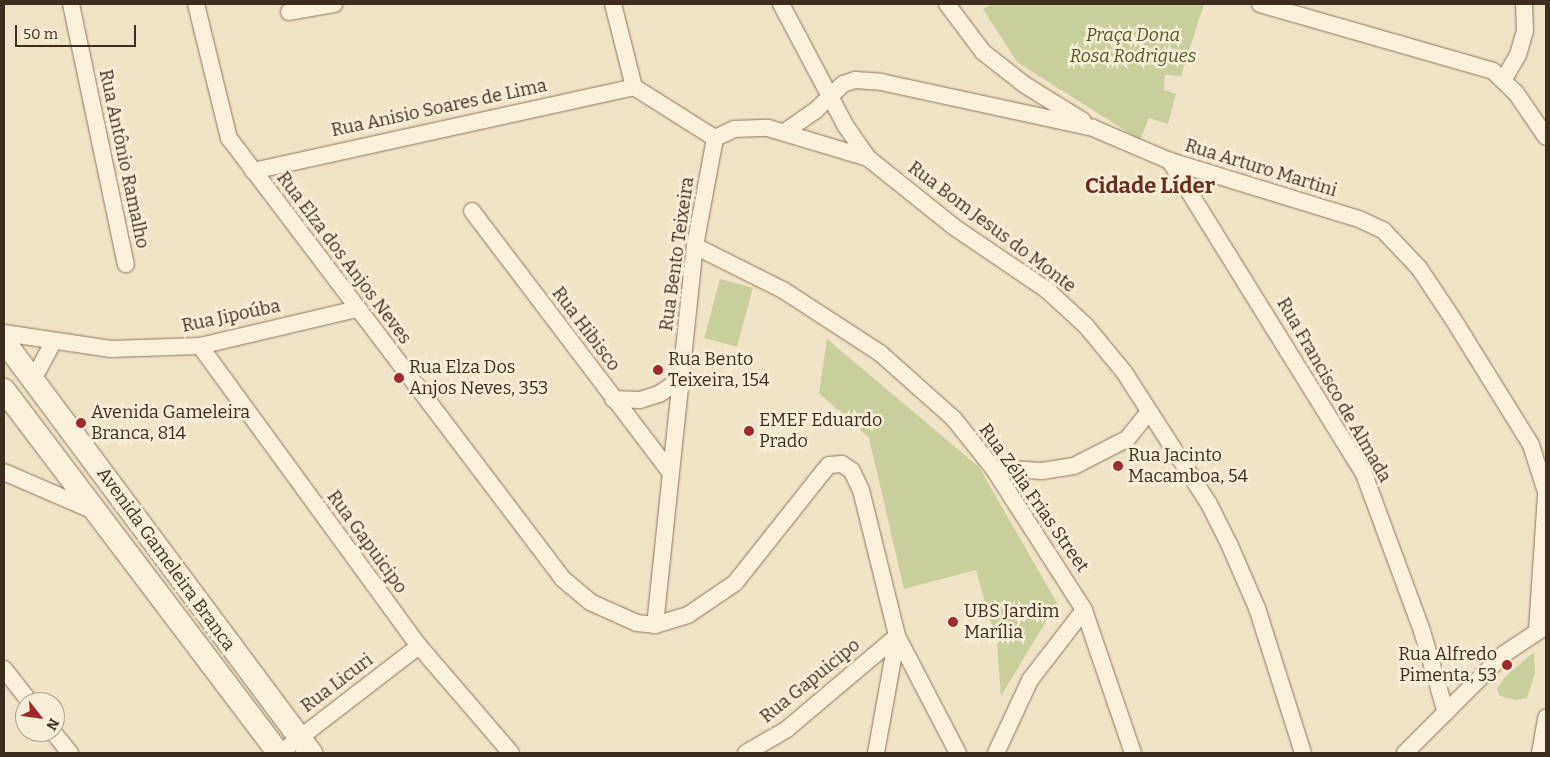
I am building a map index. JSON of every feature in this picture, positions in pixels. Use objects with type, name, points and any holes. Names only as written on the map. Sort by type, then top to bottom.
[{"type":"main road","name":"Avenida Gameleira Branca","points":[[4,341],[34,378],[137,521],[304,745]]},
{"type":"main road","name":"Avenida Gameleira Branca","points":[[4,390],[112,538],[279,753]]},
{"type":"main road","points":[[112,538],[137,521]]},
{"type":"street","name":"Rua Antônio Ramalho","points":[[71,4],[126,264]]},
{"type":"street","name":"Rua Elza dos Anjos Neves","points":[[196,4],[229,138],[356,309],[563,580],[612,615],[655,625],[688,615],[735,583],[823,472],[835,463],[852,471],[862,490],[897,636]]},
{"type":"street","points":[[289,12],[334,4]]},
{"type":"street","points":[[613,4],[634,87],[715,138],[748,127],[786,131],[868,158]]},
{"type":"street","name":"Rua Bom Jesus do Monte","points":[[781,4],[828,94],[868,158],[954,227],[1046,290],[1086,326],[1124,372],[1209,504],[1230,546],[1257,608],[1303,753]]},
{"type":"street","points":[[948,4],[984,52],[1025,85],[1093,128]]},
{"type":"street","points":[[1260,4],[1472,64],[1504,79],[1546,137]]},
{"type":"street","points":[[1504,79],[1518,54],[1525,31],[1524,4]]},
{"type":"street","name":"Rua Arturo Martini","points":[[828,94],[855,80],[881,82],[1093,128],[1170,161],[1359,218],[1383,230],[1419,268],[1531,445],[1546,492],[1542,628]]},
{"type":"street","name":"Rua Anisio Soares de Lima","points":[[253,171],[634,87]]},
{"type":"street","points":[[786,131],[814,112],[828,94]]},
{"type":"street","name":"Rua Bento Teixeira","points":[[655,625],[669,471],[696,246],[715,138]]},
{"type":"street","name":"Rua Francisco de Almada","points":[[1170,161],[1364,474],[1422,631],[1446,713]]},
{"type":"street","name":"Rua Hibisco","points":[[472,211],[669,471]]},
{"type":"street","name":"Rua Zélia Frias Street","points":[[696,246],[784,290],[880,354],[954,419],[994,468],[1084,610],[1133,753]]},
{"type":"street","name":"Rua Jipoúba","points":[[4,333],[52,343],[111,349],[200,346],[356,309]]},
{"type":"street","points":[[34,378],[52,343]]},
{"type":"street","name":"Rua Gapuicipo","points":[[200,346],[419,646],[511,753]]},
{"type":"street","points":[[613,399],[640,400],[659,394],[680,380]]},
{"type":"street","points":[[994,468],[1042,471],[1074,466],[1127,439],[1149,412]]},
{"type":"street","points":[[4,472],[92,510]]},
{"type":"street","points":[[996,753],[1030,680],[1084,610]]},
{"type":"street","points":[[1405,753],[1504,654],[1542,628]]},
{"type":"street","points":[[876,753],[897,636]]},
{"type":"street","points":[[897,636],[958,753]]},
{"type":"street","name":"Rua Gapuicipo","points":[[746,753],[787,729],[897,636]]},
{"type":"street","name":"Rua Licuri","points":[[279,753],[304,745],[419,646]]},
{"type":"street","points":[[4,669],[22,692]]},
{"type":"street","points":[[1540,753],[1546,718]]},
{"type":"street","points":[[61,742],[70,753]]},
{"type":"green space","name":"Praça Dona Rosa Rodrigues","points":[[991,4],[1204,4],[1181,76],[1165,75],[1164,90],[1176,94],[1168,124],[1149,118],[1140,140],[1017,62],[983,9]]},
{"type":"green space","points":[[720,279],[753,288],[737,347],[704,338]]},
{"type":"green space","points":[[827,339],[979,467],[1057,603],[1001,696],[997,645],[976,570],[904,589],[869,438],[819,393]]},
{"type":"green space","points":[[1534,652],[1535,672],[1527,698],[1516,700],[1500,696],[1497,689],[1505,677]]},
{"type":"place","name":"Rua Bento Teixeira, 154","points":[[658,370]]},
{"type":"place","name":"Rua Elza Dos Anjos Neves, 353","points":[[399,378]]},
{"type":"place","name":"Avenida Gameleira Branca, 814","points":[[81,423]]},
{"type":"place","name":"EMEF Eduardo Prado","points":[[749,431]]},
{"type":"place","name":"Rua Jacinto Macamboa, 54","points":[[1118,466]]},
{"type":"place","name":"UBS Jardim Marília","points":[[953,622]]},
{"type":"place","name":"Rua Alfredo Pimenta, 53","points":[[1507,665]]},
{"type":"district","name":"Cidade Líder","points":[[1150,186]]}]
